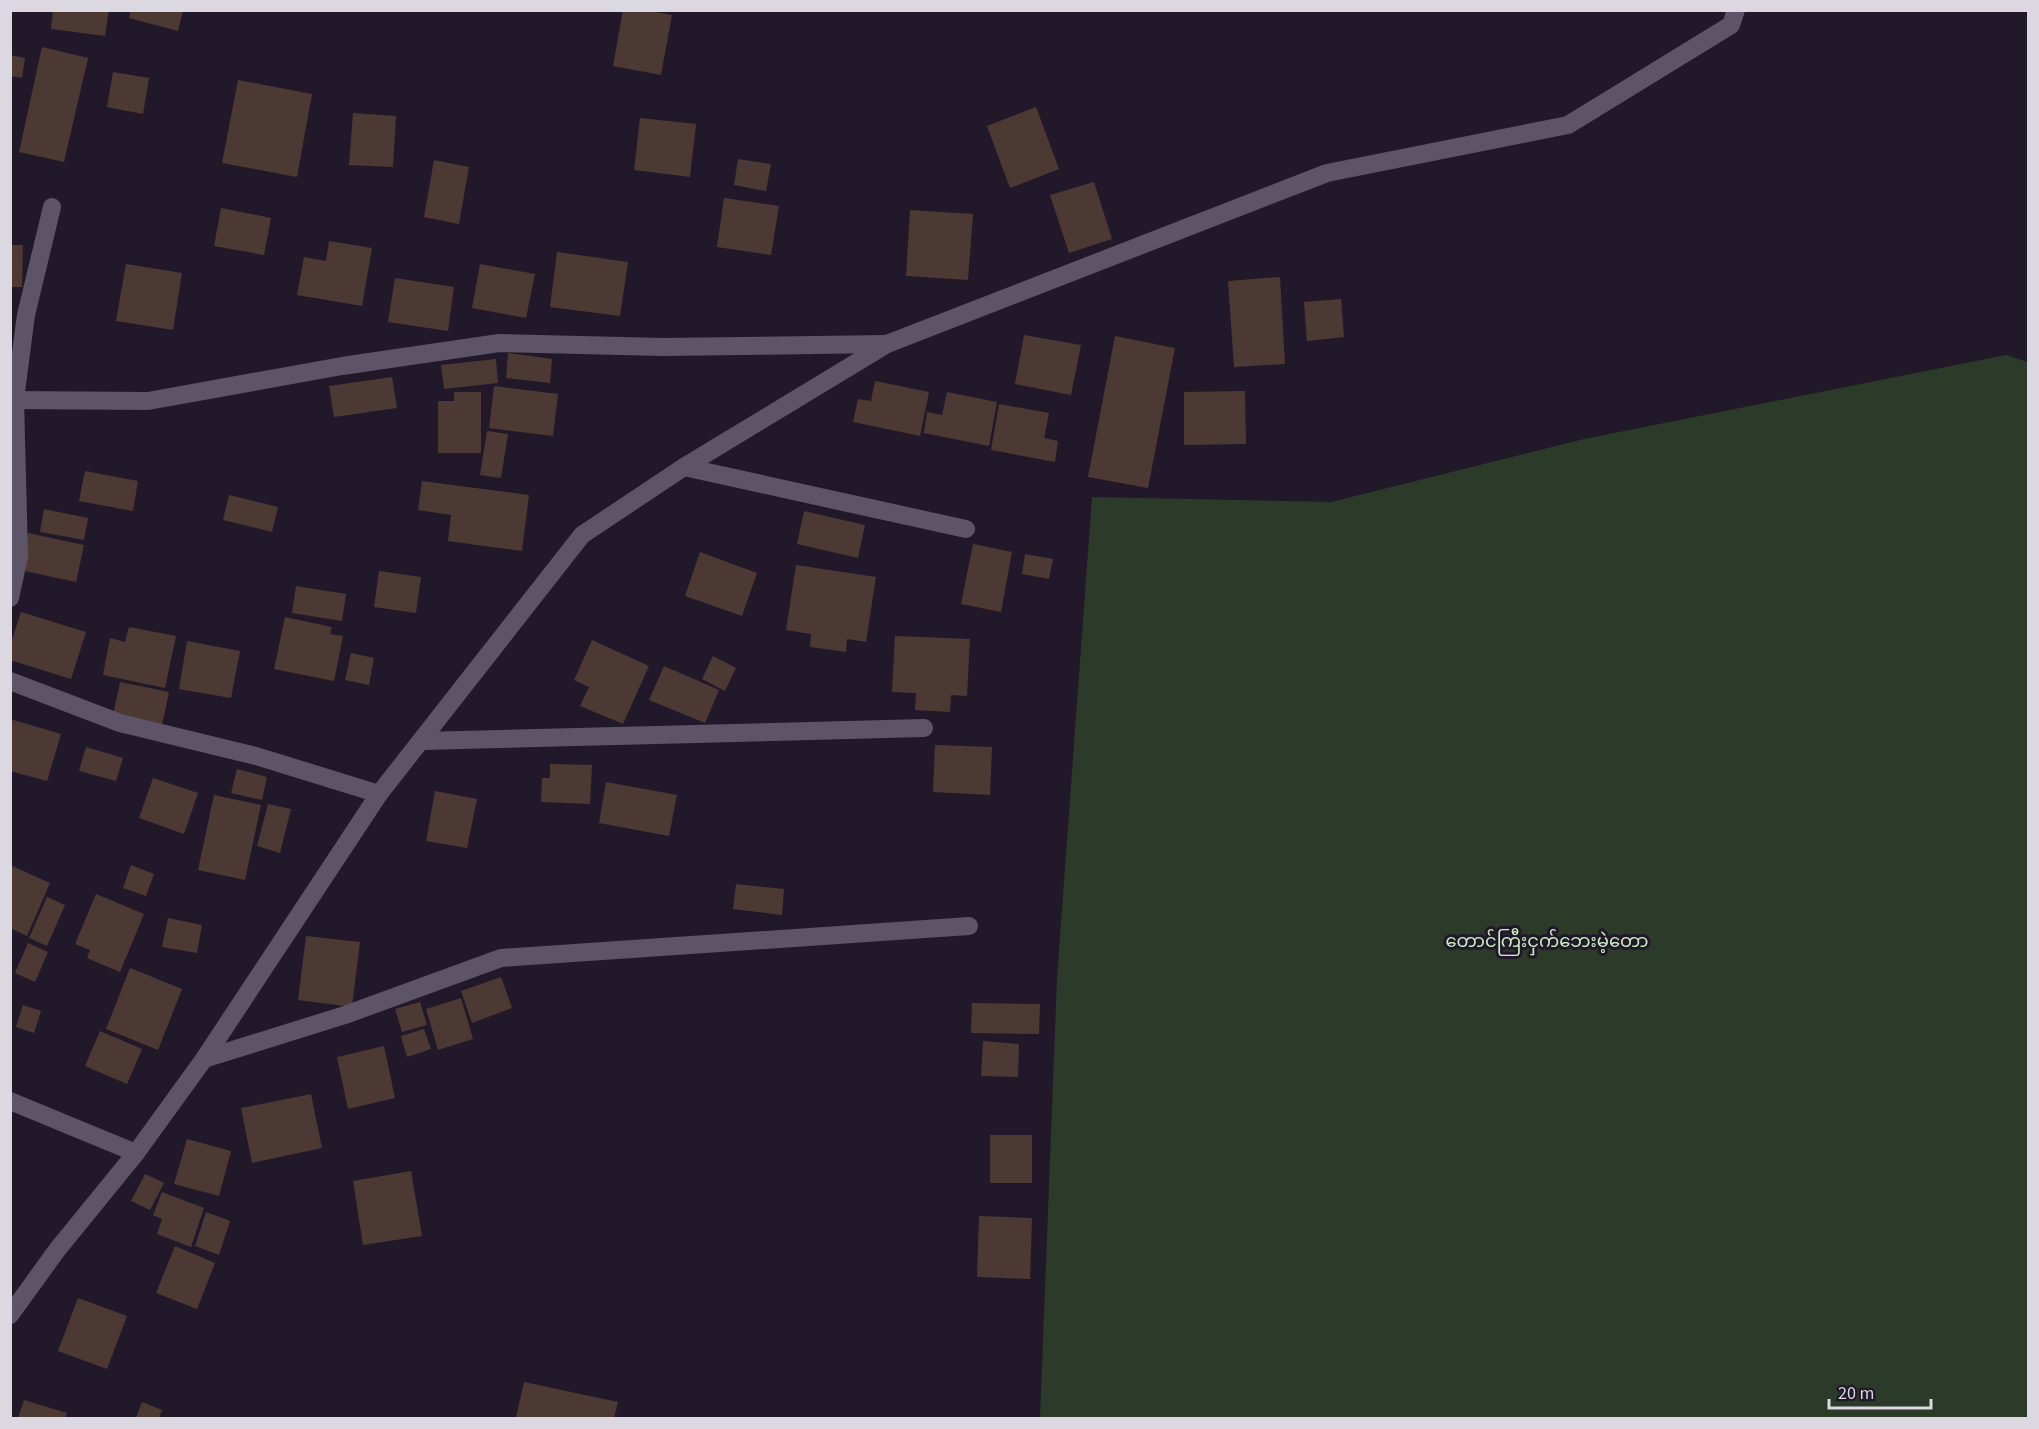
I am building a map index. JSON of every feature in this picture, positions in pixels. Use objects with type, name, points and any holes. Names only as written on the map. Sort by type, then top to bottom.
[{"type":"street","points":[[10,1315],[57,1250],[136,1153],[204,1059],[379,794],[423,741],[582,535],[684,466],[887,344],[1327,173],[1568,126],[1731,25],[1736,10]]},
{"type":"street","points":[[10,598],[19,556],[13,399],[26,315],[52,207]]},
{"type":"street","points":[[13,399],[148,401],[342,366],[499,343],[663,347],[887,344]]},
{"type":"street","points":[[684,466],[966,529]]},
{"type":"street","points":[[10,681],[120,723],[256,756],[379,794]]},
{"type":"street","points":[[423,741],[924,728]]},
{"type":"street","points":[[204,1059],[345,1015],[501,958],[969,926]]},
{"type":"street","points":[[10,1101],[136,1153]]},
{"type":"green space","name":"တောင်ကြီးငှက်ဘေးမဲ့တော","points":[[2006,355],[2028,362],[2028,1418],[1040,1418],[1057,978],[1092,497],[1331,502],[1584,439]]},
{"type":"building","points":[[53,10],[109,10],[105,36],[51,29]]},
{"type":"building","points":[[131,10],[183,10],[178,31],[129,18]]},
{"type":"building","points":[[623,10],[644,10],[672,15],[661,75],[613,66]]},
{"type":"building","points":[[42,47],[88,58],[64,162],[19,152]]},
{"type":"building","points":[[10,55],[25,58],[22,78],[10,76]]},
{"type":"building","points":[[113,72],[149,78],[143,114],[107,107]]},
{"type":"building","points":[[238,80],[312,94],[297,177],[222,163]]},
{"type":"building","points":[[1036,107],[1059,169],[1010,188],[987,126]]},
{"type":"building","points":[[353,113],[396,116],[393,167],[349,165]]},
{"type":"building","points":[[640,118],[696,124],[690,177],[634,170]]},
{"type":"building","points":[[738,159],[771,164],[766,191],[734,185]]},
{"type":"building","points":[[434,160],[469,167],[459,224],[424,217]]},
{"type":"building","points":[[1094,182],[1112,239],[1069,253],[1050,195]]},
{"type":"building","points":[[724,198],[779,206],[771,255],[717,247]]},
{"type":"building","points":[[221,208],[271,218],[264,255],[214,246]]},
{"type":"building","points":[[910,210],[973,214],[968,280],[906,276]]},
{"type":"building","points":[[329,241],[372,248],[362,306],[297,295],[304,257],[326,261]]},
{"type":"building","points":[[10,245],[23,245],[22,287],[10,287]]},
{"type":"building","points":[[557,252],[628,262],[620,316],[550,307]]},
{"type":"building","points":[[126,264],[182,273],[173,330],[116,321]]},
{"type":"building","points":[[480,264],[535,274],[526,318],[472,308]]},
{"type":"building","points":[[1280,277],[1285,364],[1234,367],[1228,281]]},
{"type":"building","points":[[395,278],[454,287],[448,331],[388,322]]},
{"type":"building","points":[[1341,299],[1344,337],[1307,341],[1304,302]]},
{"type":"building","points":[[1024,335],[1081,345],[1071,395],[1015,384]]},
{"type":"building","points":[[1115,336],[1175,348],[1148,488],[1088,477]]},
{"type":"building","points":[[508,353],[552,359],[550,383],[506,378]]},
{"type":"building","points":[[496,359],[498,383],[444,389],[441,365]]},
{"type":"building","points":[[392,377],[397,408],[334,417],[329,386]]},
{"type":"building","points":[[875,381],[929,392],[920,436],[853,422],[858,399],[871,401]]},
{"type":"building","points":[[494,386],[558,394],[553,436],[489,428]]},
{"type":"building","points":[[1245,391],[1246,444],[1184,445],[1184,392]]},
{"type":"building","points":[[454,392],[481,392],[481,453],[438,453],[438,401],[454,401]]},
{"type":"building","points":[[947,392],[997,402],[989,446],[924,433],[927,412],[942,415]]},
{"type":"building","points":[[999,404],[1049,413],[1044,438],[1058,441],[1055,462],[991,450]]},
{"type":"building","points":[[487,431],[508,434],[501,478],[480,475]]},
{"type":"building","points":[[85,471],[138,481],[133,511],[79,501]]},
{"type":"building","points":[[422,481],[529,495],[522,551],[448,541],[451,515],[418,510]]},
{"type":"building","points":[[229,495],[278,507],[272,532],[223,520]]},
{"type":"building","points":[[44,509],[88,518],[84,540],[40,532]]},
{"type":"building","points":[[804,511],[865,525],[858,558],[797,544]]},
{"type":"building","points":[[28,533],[84,545],[76,582],[20,570]]},
{"type":"building","points":[[973,544],[1012,552],[1001,612],[961,604]]},
{"type":"building","points":[[700,552],[757,573],[742,616],[685,596]]},
{"type":"building","points":[[1025,554],[1053,559],[1049,579],[1022,574]]},
{"type":"building","points":[[796,565],[876,577],[866,642],[847,639],[846,652],[810,647],[811,634],[786,630]]},
{"type":"building","points":[[379,571],[421,577],[416,613],[374,607]]},
{"type":"building","points":[[296,586],[346,594],[342,621],[292,613]]},
{"type":"building","points":[[21,612],[86,632],[71,679],[10,660],[10,646]]},
{"type":"building","points":[[285,617],[332,627],[330,634],[343,636],[334,681],[274,669]]},
{"type":"building","points":[[129,627],[176,636],[165,688],[103,675],[110,638],[125,642]]},
{"type":"building","points":[[895,636],[970,639],[967,696],[951,695],[950,712],[915,710],[916,693],[892,692]]},
{"type":"building","points":[[592,640],[649,666],[623,724],[580,706],[589,687],[574,680]]},
{"type":"building","points":[[187,641],[240,651],[231,698],[179,689]]},
{"type":"building","points":[[351,653],[374,658],[369,685],[345,680]]},
{"type":"building","points":[[713,656],[736,668],[725,691],[702,679]]},
{"type":"building","points":[[664,666],[719,690],[705,723],[649,700]]},
{"type":"building","points":[[120,682],[169,692],[162,725],[113,715]]},
{"type":"building","points":[[10,719],[61,734],[47,781],[10,771]]},
{"type":"building","points":[[935,745],[992,747],[990,795],[933,792]]},
{"type":"building","points":[[86,747],[123,758],[116,781],[79,771]]},
{"type":"building","points":[[550,764],[592,765],[590,804],[541,802],[542,778],[550,778]]},
{"type":"building","points":[[237,769],[267,777],[262,800],[231,793]]},
{"type":"building","points":[[153,778],[198,793],[184,834],[139,818]]},
{"type":"building","points":[[606,782],[677,795],[669,836],[599,823]]},
{"type":"building","points":[[435,791],[477,799],[467,848],[426,841]]},
{"type":"building","points":[[214,795],[261,805],[245,880],[198,870]]},
{"type":"building","points":[[268,804],[291,809],[280,853],[257,846]]},
{"type":"building","points":[[10,865],[50,883],[27,936],[10,928]]},
{"type":"building","points":[[131,865],[154,874],[146,896],[123,888]]},
{"type":"building","points":[[736,884],[784,889],[782,915],[733,909]]},
{"type":"building","points":[[96,894],[144,914],[120,972],[87,958],[90,950],[75,944]]},
{"type":"building","points":[[47,897],[65,905],[47,946],[29,938]]},
{"type":"building","points":[[168,918],[202,925],[197,953],[162,947]]},
{"type":"building","points":[[306,936],[360,942],[352,1007],[298,1000]]},
{"type":"building","points":[[28,943],[48,952],[35,982],[15,973]]},
{"type":"building","points":[[130,968],[182,989],[158,1050],[106,1029]]},
{"type":"building","points":[[501,977],[512,1008],[472,1023],[461,991]]},
{"type":"building","points":[[461,998],[473,1039],[438,1050],[426,1009]]},
{"type":"building","points":[[420,1002],[427,1025],[402,1032],[395,1009]]},
{"type":"building","points":[[972,1003],[1040,1004],[1039,1034],[971,1033]]},
{"type":"building","points":[[23,1005],[41,1011],[34,1033],[16,1027]]},
{"type":"building","points":[[424,1029],[431,1049],[407,1057],[401,1036]]},
{"type":"building","points":[[100,1031],[142,1049],[127,1084],[85,1066]]},
{"type":"building","points":[[983,1041],[1019,1044],[1018,1077],[981,1076]]},
{"type":"building","points":[[384,1046],[395,1098],[348,1109],[337,1057]]},
{"type":"building","points":[[311,1094],[322,1148],[252,1163],[241,1108]]},
{"type":"building","points":[[990,1135],[1032,1135],[1032,1183],[990,1183]]},
{"type":"building","points":[[187,1139],[231,1151],[219,1196],[174,1184]]},
{"type":"building","points":[[411,1171],[422,1236],[363,1245],[353,1181]]},
{"type":"building","points":[[145,1174],[164,1183],[150,1210],[131,1201]]},
{"type":"building","points":[[162,1192],[204,1208],[191,1247],[157,1234],[162,1219],[153,1215]]},
{"type":"building","points":[[206,1212],[230,1221],[219,1255],[195,1246]]},
{"type":"building","points":[[979,1216],[1032,1218],[1030,1279],[977,1277]]},
{"type":"building","points":[[175,1246],[215,1263],[197,1309],[156,1293]]},
{"type":"building","points":[[78,1298],[127,1316],[107,1369],[58,1351]]},
{"type":"building","points":[[524,1382],[618,1402],[614,1418],[516,1418]]},
{"type":"building","points":[[24,1400],[67,1413],[65,1418],[18,1418]]},
{"type":"building","points":[[142,1402],[162,1410],[159,1418],[136,1418]]}]
